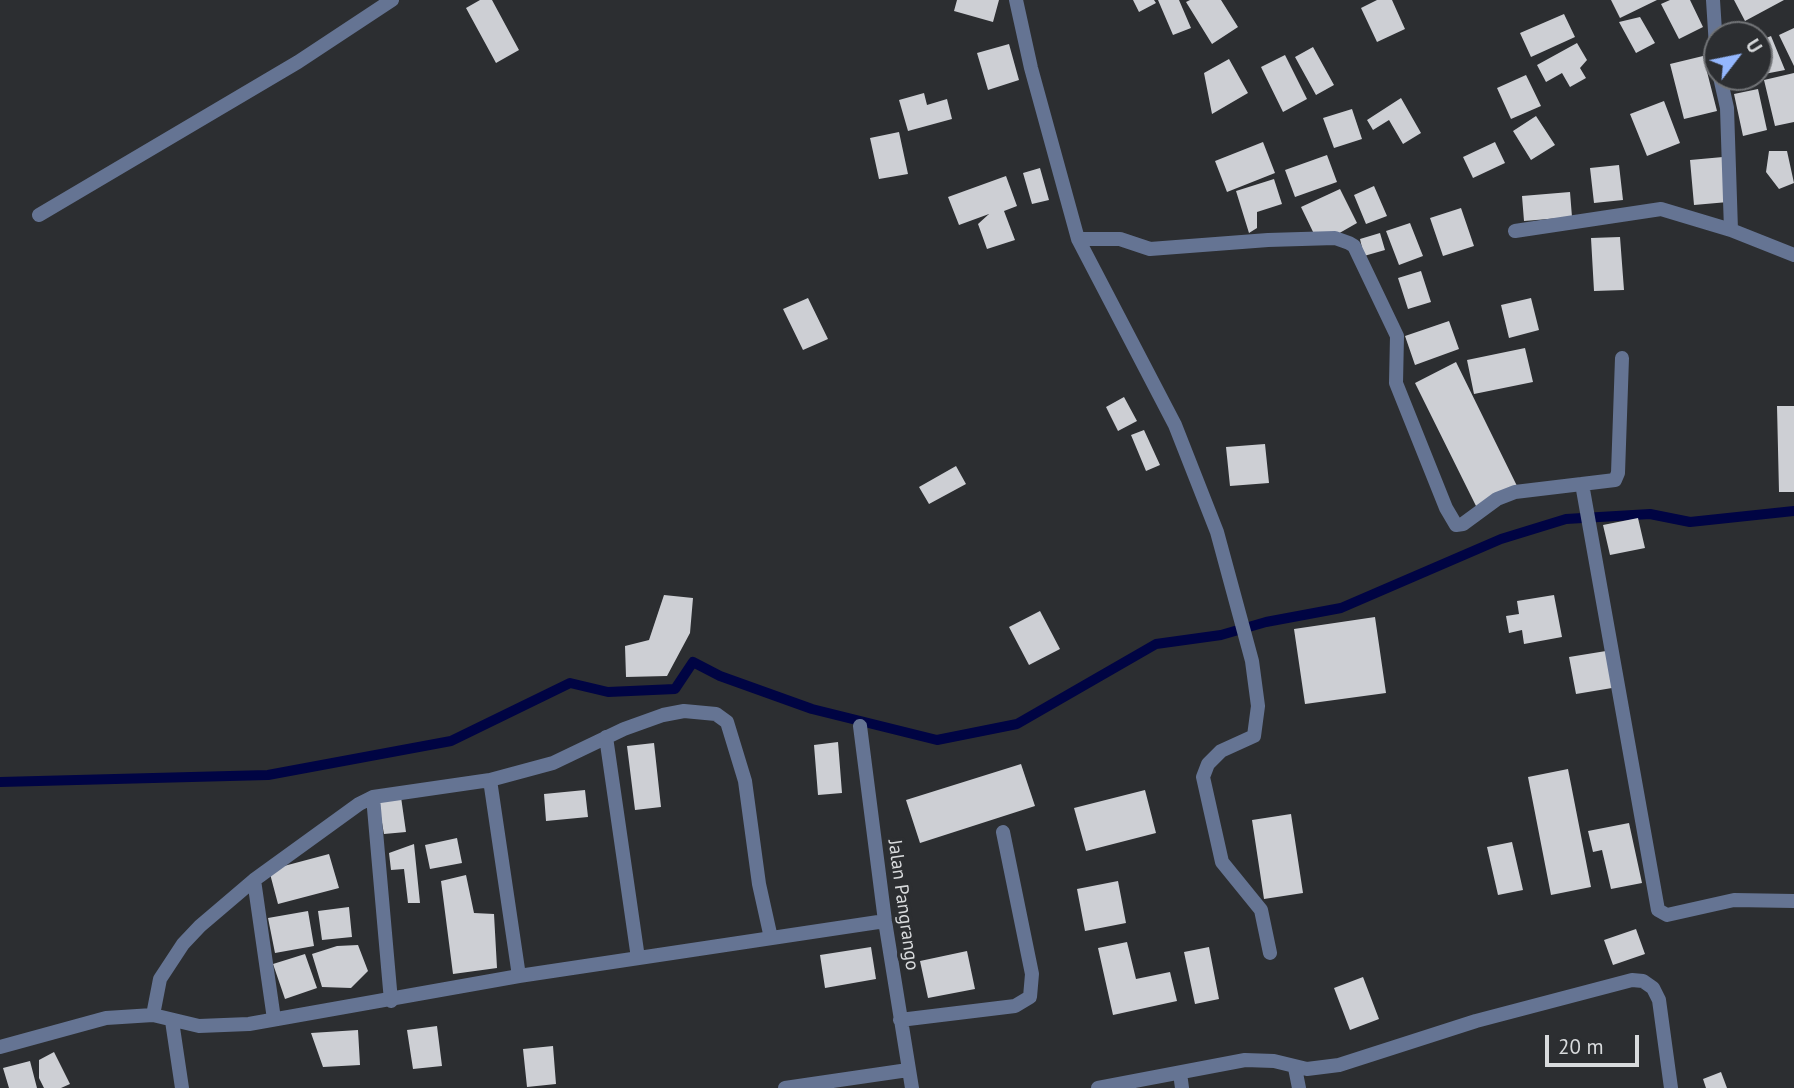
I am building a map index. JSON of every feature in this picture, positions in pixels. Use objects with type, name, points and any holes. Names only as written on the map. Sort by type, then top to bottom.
[{"type":"street","points":[[39,215],[298,62],[392,0]]},
{"type":"street","points":[[1016,0],[1031,68],[1078,239],[1175,425],[1217,532],[1252,661],[1258,706],[1254,736],[1221,751],[1208,764],[1203,777],[1222,862],[1261,910],[1270,953]]},
{"type":"street","points":[[1713,0],[1714,21]]},
{"type":"street","points":[[1723,91],[1727,108],[1731,230]]},
{"type":"street","points":[[1515,231],[1661,209],[1731,230],[1794,255]]},
{"type":"street","points":[[1078,239],[1120,239],[1150,249],[1335,238],[1354,246],[1397,336],[1396,383],[1452,522],[1463,524],[1497,499],[1515,492],[1608,483],[1617,477],[1622,358]]},
{"type":"street","points":[[1583,484],[1658,910],[1667,915],[1734,900],[1794,901]]},
{"type":"street","points":[[153,1015],[160,979],[183,944],[215,912],[341,814],[373,797],[490,780],[553,763],[606,737],[663,715],[684,711],[716,714],[727,722],[745,781],[758,884],[771,937]]},
{"type":"street","name":"Jalan Pangrango","points":[[860,726],[885,920],[912,1088]]},
{"type":"street","points":[[606,737],[638,958]]},
{"type":"street","points":[[490,780],[519,976]]},
{"type":"street","points":[[373,797],[391,1001]]},
{"type":"street","points":[[900,1020],[1015,1006],[1030,997],[1031,974],[1003,832]]},
{"type":"street","points":[[254,880],[274,1020]]},
{"type":"street","points":[[0,1047],[106,1018],[153,1015],[213,1027],[274,1020],[519,976],[885,920]]},
{"type":"street","points":[[1098,1088],[1260,1060],[1295,1068],[1339,1065],[1476,1021],[1632,979],[1643,981],[1653,988],[1659,1000],[1671,1088]]},
{"type":"street","points":[[173,1021],[182,1088]]},
{"type":"street","points":[[1295,1068],[1298,1088]]},
{"type":"street","points":[[785,1088],[908,1070]]},
{"type":"street","points":[[1180,1073],[1182,1088]]},
{"type":"building","points":[[480,0],[492,0],[519,50],[496,63],[466,8]]},
{"type":"building","points":[[957,0],[999,0],[993,22],[954,11]]},
{"type":"building","points":[[1133,0],[1154,0],[1156,3],[1139,12]]},
{"type":"building","points":[[1158,0],[1179,0],[1191,28],[1173,35]]},
{"type":"building","points":[[1221,0],[1238,27],[1212,44],[1186,2]]},
{"type":"building","points":[[1377,0],[1392,0],[1405,29],[1377,42],[1361,8]]},
{"type":"building","points":[[1611,0],[1657,0],[1620,18]]},
{"type":"building","points":[[1670,0],[1690,0],[1703,27],[1679,39],[1661,4]]},
{"type":"building","points":[[1734,0],[1784,0],[1745,21]]},
{"type":"building","points":[[1564,14],[1575,37],[1531,57],[1520,33]]},
{"type":"building","points":[[1640,17],[1655,43],[1636,53],[1619,22]]},
{"type":"building","points":[[1794,28],[1794,66],[1779,35]]},
{"type":"building","points":[[1773,41],[1785,70],[1773,72]]},
{"type":"building","points":[[1577,43],[1587,60],[1580,68],[1586,78],[1570,87],[1562,73],[1546,82],[1537,65]]},
{"type":"building","points":[[1009,44],[1019,80],[988,90],[977,53]]},
{"type":"building","points":[[1313,47],[1334,85],[1316,95],[1295,57]]},
{"type":"building","points":[[1285,55],[1307,99],[1283,112],[1261,67]]},
{"type":"building","points":[[1703,56],[1703,91],[1712,91],[1717,111],[1684,119],[1670,64]]},
{"type":"building","points":[[1229,59],[1248,93],[1212,114],[1204,73]]},
{"type":"building","points":[[1794,73],[1794,122],[1775,126],[1767,91],[1773,91],[1773,78]]},
{"type":"building","points":[[1526,75],[1541,106],[1511,119],[1497,88]]},
{"type":"building","points":[[1758,91],[1767,130],[1743,136],[1734,94]]},
{"type":"building","points":[[924,93],[927,105],[947,99],[952,119],[908,131],[899,100]]},
{"type":"building","points":[[1401,98],[1421,133],[1403,144],[1389,120],[1373,130],[1367,120]]},
{"type":"building","points":[[1664,101],[1680,143],[1647,156],[1630,114]]},
{"type":"building","points":[[1352,109],[1362,139],[1334,148],[1323,118]]},
{"type":"building","points":[[1536,116],[1555,145],[1531,160],[1513,131]]},
{"type":"building","points":[[899,132],[908,174],[879,179],[870,138]]},
{"type":"building","points":[[1263,142],[1275,173],[1227,192],[1215,161]]},
{"type":"building","points":[[1495,142],[1505,163],[1473,178],[1463,157]]},
{"type":"building","points":[[1769,151],[1787,151],[1794,183],[1779,189],[1766,172]]},
{"type":"building","points":[[1327,155],[1337,182],[1295,197],[1285,170]]},
{"type":"building","points":[[1723,157],[1728,202],[1694,205],[1690,160]]},
{"type":"building","points":[[1619,165],[1623,200],[1594,203],[1590,168]]},
{"type":"building","points":[[1040,168],[1049,200],[1032,204],[1023,173]]},
{"type":"building","points":[[1006,176],[1017,206],[1004,211],[1015,240],[987,249],[978,224],[989,214],[959,225],[948,197]]},
{"type":"building","points":[[1274,179],[1282,204],[1257,212],[1257,228],[1249,233],[1236,191]]},
{"type":"building","points":[[1374,186],[1387,216],[1366,224],[1354,195]]},
{"type":"building","points":[[1340,189],[1357,223],[1336,235],[1315,236],[1301,207]]},
{"type":"building","points":[[1570,192],[1572,217],[1524,221],[1522,196]]},
{"type":"building","points":[[1461,208],[1474,246],[1443,256],[1430,218]]},
{"type":"building","points":[[1410,223],[1423,256],[1399,265],[1386,231]]},
{"type":"building","points":[[1380,233],[1385,250],[1364,256],[1360,239]]},
{"type":"building","points":[[1620,237],[1624,290],[1594,291],[1591,238]]},
{"type":"building","points":[[1421,271],[1431,302],[1408,309],[1398,278]]},
{"type":"building","points":[[808,298],[828,339],[803,350],[783,309]]},
{"type":"building","points":[[1531,298],[1539,330],[1509,338],[1501,305]]},
{"type":"building","points":[[1449,321],[1459,349],[1415,365],[1405,336]]},
{"type":"building","points":[[1525,348],[1533,382],[1474,394],[1467,360]]},
{"type":"building","points":[[1456,362],[1518,488],[1477,508],[1415,383]]},
{"type":"building","points":[[1124,397],[1137,421],[1118,431],[1106,407]]},
{"type":"building","points":[[1777,406],[1794,406],[1794,492],[1779,492]]},
{"type":"building","points":[[1144,430],[1160,465],[1146,471],[1131,435]]},
{"type":"building","points":[[1265,444],[1269,483],[1230,486],[1226,447]]},
{"type":"building","points":[[956,466],[966,484],[929,504],[919,487]]},
{"type":"building","points":[[1638,518],[1645,548],[1610,555],[1603,525]]},
{"type":"building","points":[[664,595],[693,598],[690,633],[667,676],[626,677],[625,646],[649,640]]},
{"type":"building","points":[[1554,595],[1562,637],[1524,644],[1522,630],[1509,633],[1506,616],[1519,614],[1517,601]]},
{"type":"building","points":[[1040,611],[1060,649],[1029,665],[1009,627]]},
{"type":"building","points":[[1375,617],[1386,693],[1305,704],[1294,629]]},
{"type":"building","points":[[1606,651],[1612,688],[1576,694],[1569,657]]},
{"type":"building","points":[[838,742],[842,793],[818,795],[814,745]]},
{"type":"building","points":[[654,743],[661,807],[635,810],[627,746]]},
{"type":"building","points":[[1021,764],[1035,806],[920,843],[906,800]]},
{"type":"building","points":[[1568,769],[1591,887],[1551,895],[1528,777]]},
{"type":"building","points":[[585,790],[588,817],[546,821],[544,794]]},
{"type":"building","points":[[1145,790],[1156,833],[1086,851],[1074,808]]},
{"type":"building","points":[[401,797],[406,832],[384,834],[378,800]]},
{"type":"building","points":[[1291,814],[1303,893],[1264,899],[1252,820]]},
{"type":"building","points":[[1629,823],[1642,883],[1611,889],[1602,850],[1593,852],[1588,831]]},
{"type":"building","points":[[457,838],[462,863],[430,869],[425,845]]},
{"type":"building","points":[[1512,842],[1523,890],[1498,895],[1487,847]]},
{"type":"building","points":[[414,844],[420,903],[408,903],[404,869],[391,870],[389,853]]},
{"type":"building","points":[[329,854],[339,888],[278,904],[269,870]]},
{"type":"building","points":[[466,875],[474,913],[494,914],[497,968],[453,974],[441,881]]},
{"type":"building","points":[[1118,881],[1126,923],[1085,931],[1077,889]]},
{"type":"building","points":[[349,907],[352,937],[322,940],[318,911]]},
{"type":"building","points":[[308,911],[314,946],[275,953],[268,918]]},
{"type":"building","points":[[1636,929],[1645,954],[1613,965],[1604,940]]},
{"type":"building","points":[[1127,942],[1136,979],[1170,972],[1177,1001],[1113,1015],[1098,948]]},
{"type":"building","points":[[358,945],[368,971],[351,988],[322,987],[312,954],[337,946]]},
{"type":"building","points":[[871,947],[876,979],[825,988],[820,955]]},
{"type":"building","points":[[1209,947],[1219,999],[1195,1004],[1184,952]]},
{"type":"building","points":[[967,951],[975,989],[928,998],[920,961]]},
{"type":"building","points":[[305,954],[317,988],[285,999],[273,964]]},
{"type":"building","points":[[1363,977],[1379,1019],[1350,1030],[1334,988]]},
{"type":"building","points":[[437,1026],[442,1066],[413,1069],[407,1030]]},
{"type":"building","points":[[358,1030],[360,1065],[323,1067],[311,1033]]},
{"type":"building","points":[[553,1046],[556,1084],[527,1087],[523,1049]]},
{"type":"building","points":[[54,1052],[70,1084],[61,1088],[44,1088],[39,1078],[39,1060]]},
{"type":"building","points":[[30,1061],[37,1088],[9,1088],[3,1068]]},
{"type":"building","points":[[1721,1072],[1727,1088],[1706,1088],[1703,1079]]},
{"type":"waterway","points":[[0,782],[268,775],[451,741],[570,683],[608,692],[675,689],[693,662],[720,676],[812,709],[937,740],[1017,724],[1156,644],[1221,635],[1266,622],[1341,608],[1501,539],[1566,519],[1650,514],[1690,522],[1794,511]]}]
